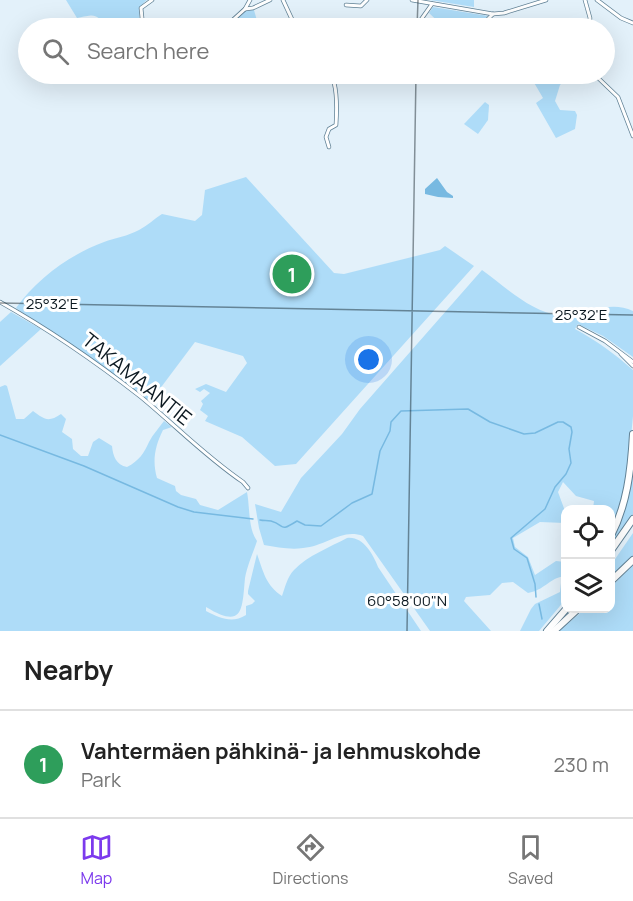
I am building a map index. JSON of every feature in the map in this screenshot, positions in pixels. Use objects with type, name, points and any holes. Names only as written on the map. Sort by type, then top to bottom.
[{"type":"highway","points":[[615,528],[628,488],[633,434]]},
{"type":"highway","points":[[615,545],[633,519]]},
{"type":"highway","points":[[615,577],[633,560]]},
{"type":"highway","points":[[547,631],[563,613]]},
{"type":"highway","points":[[554,631],[574,613]]},
{"type":"street","points":[[142,18],[141,8],[152,0]]},
{"type":"street","points":[[235,18],[245,9],[250,0]]},
{"type":"street","points":[[245,9],[270,0]]},
{"type":"street","points":[[283,0],[291,18]]},
{"type":"street","points":[[346,5],[361,6],[367,0]]},
{"type":"street","points":[[412,0],[494,14],[546,0]]},
{"type":"street","points":[[585,0],[590,18]]},
{"type":"street","points":[[597,0],[621,18],[633,23]]},
{"type":"street","points":[[422,18],[432,4]]},
{"type":"street","points":[[489,18],[494,14]]},
{"type":"street","points":[[329,147],[326,137],[329,129],[336,125],[337,115],[334,84]]},
{"type":"street","points":[[604,84],[618,97],[633,136]]},
{"type":"street","name":"TAKAMAANTIE","points":[[0,302],[67,342],[142,398],[179,432],[248,488]]},
{"type":"street","points":[[579,327],[616,349],[633,364]]},
{"type":"shaded area","points":[[66,0],[147,0],[141,6],[140,18],[88,16],[77,18]]},
{"type":"shaded area","points":[[430,0],[474,0],[474,7]]},
{"type":"shaded area","points":[[433,7],[488,16],[486,18],[434,18],[429,13]]},
{"type":"shaded area","points":[[254,10],[256,18],[238,18],[245,11]]},
{"type":"shaded area","points":[[535,84],[561,84],[555,101],[560,110],[575,111],[577,115],[575,129],[556,138],[536,103],[543,98]]},
{"type":"shaded area","points":[[485,102],[489,105],[488,120],[478,134],[464,124]]},
{"type":"shaded area","points":[[246,177],[334,273],[344,274],[440,250],[445,246],[474,266],[296,464],[275,466],[242,437],[205,421],[208,416],[200,410],[203,404],[201,401],[210,393],[204,389],[200,392],[195,389],[206,384],[226,392],[247,363],[243,356],[195,342],[150,402],[16,308],[44,278],[78,254],[91,247],[135,232],[162,214],[195,221],[202,215],[205,190]]},
{"type":"shaded area","points":[[437,178],[453,198],[425,194],[425,189]]},
{"type":"shaded area","points":[[482,270],[528,304],[549,313],[569,315],[614,307],[633,311],[633,357],[603,336],[578,324],[575,329],[606,348],[633,370],[633,416],[628,468],[623,500],[615,521],[615,505],[594,505],[594,501],[576,496],[563,482],[558,492],[563,505],[561,523],[540,522],[513,538],[515,547],[528,557],[535,575],[556,561],[561,562],[561,577],[528,593],[513,582],[502,583],[490,595],[466,597],[464,601],[491,631],[430,631],[363,536],[348,534],[311,547],[298,549],[264,545],[255,504],[281,512],[301,478],[342,434],[360,409]]},
{"type":"shaded area","points":[[11,312],[41,329],[0,366],[0,322]]},
{"type":"shaded area","points":[[5,385],[16,419],[24,419],[33,411],[46,419],[61,414],[66,419],[62,432],[72,439],[73,449],[81,456],[88,456],[93,442],[99,438],[112,446],[116,460],[127,467],[141,456],[164,421],[172,427],[163,430],[158,442],[155,454],[157,478],[175,486],[176,491],[181,495],[196,499],[200,505],[218,510],[247,492],[251,524],[257,541],[246,573],[239,613],[228,617],[206,607],[206,611],[231,620],[246,615],[246,606],[255,601],[248,591],[257,554],[269,583],[282,596],[286,583],[299,565],[326,548],[347,538],[353,538],[363,543],[370,552],[421,631],[0,631],[0,387]]},
{"type":"shaded area","points":[[633,467],[633,514],[615,540],[615,535],[629,495]]},
{"type":"shaded area","points":[[633,533],[633,556],[615,575],[615,559]]},
{"type":"shaded area","points":[[633,565],[633,631],[559,631],[580,613],[615,613],[615,583]]},
{"type":"shaded area","points":[[561,583],[561,605],[539,631],[520,631],[535,604],[560,592]]},
{"type":"waterway","points":[[260,520],[271,521],[282,527],[287,527],[297,521],[305,525],[321,526],[352,503],[372,494],[380,451],[390,431],[391,422],[401,411],[468,409],[490,422],[524,434],[535,433],[558,422],[563,422],[571,427],[572,432],[569,449],[571,463],[566,474],[555,487],[545,509],[511,538],[514,549],[527,558],[535,584],[536,597]]},
{"type":"waterway","points":[[0,435],[84,466],[178,507],[194,512],[253,519]]},
{"type":"waterway","points":[[539,604],[542,619]]},
{"type":"place","name":"Vahtermäen pähkinä- ja lehmuskohde","points":[[292,274]]}]
